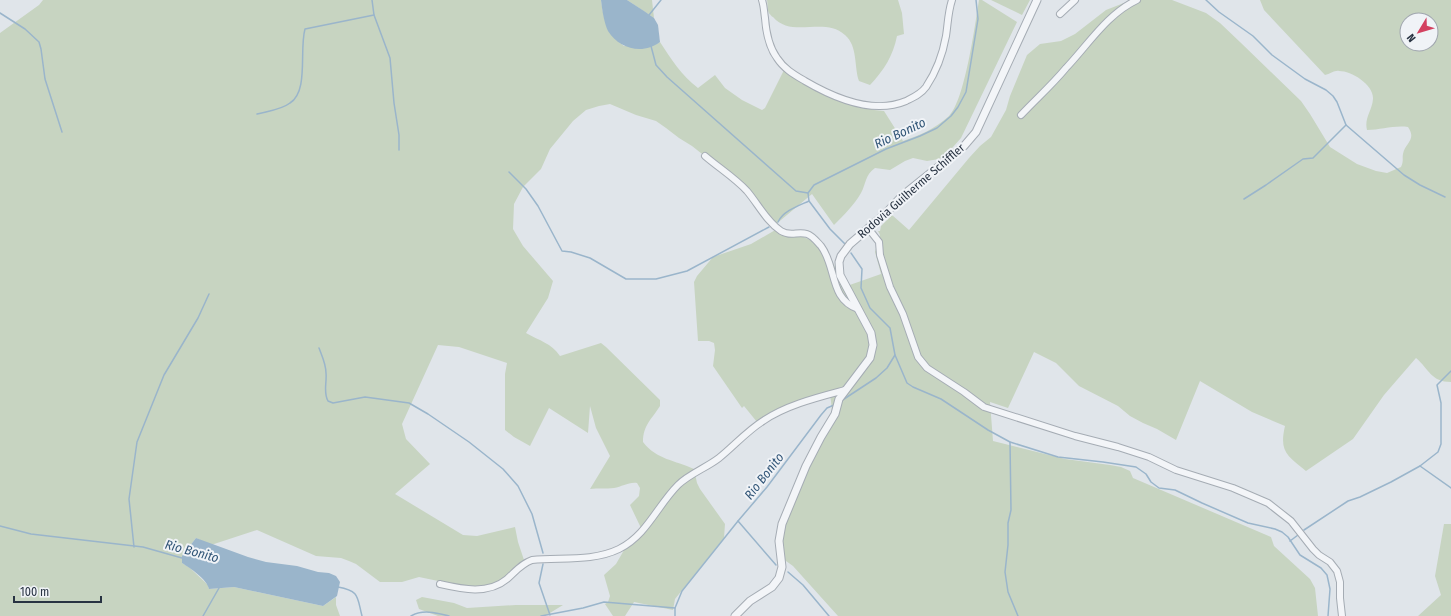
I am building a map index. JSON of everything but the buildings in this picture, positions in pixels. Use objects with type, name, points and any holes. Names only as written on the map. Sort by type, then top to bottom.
[{"type":"street","points":[[762,0],[769,42],[777,58],[785,67],[810,84],[833,95],[864,104],[882,106],[894,105],[909,100],[918,95],[925,88],[942,51],[952,0]]},
{"type":"street","name":"Rodovia Guilherme Schiffler","points":[[735,616],[750,601],[768,591],[779,578],[782,567],[779,541],[782,524],[806,466],[835,414],[845,390],[867,364],[873,352],[873,338],[871,333],[840,275],[839,262],[841,256],[850,244],[885,214],[902,196],[964,146],[976,132],[1037,0]]},
{"type":"street","points":[[1060,14],[1075,0]]},
{"type":"street","points":[[1022,115],[1067,68],[1104,24],[1125,6],[1137,0]]},
{"type":"street","points":[[705,156],[739,183],[767,218],[780,231],[787,235],[807,234],[814,239],[827,256],[832,279],[838,292],[848,304],[858,309]]},
{"type":"street","points":[[868,228],[879,242],[880,255],[890,287],[903,314],[918,357],[927,368],[984,407],[1075,436],[1149,457],[1176,470],[1233,488],[1268,503],[1291,520],[1313,549],[1330,562],[1337,571],[1340,582],[1342,616]]},
{"type":"street","points":[[440,584],[470,590],[482,589],[502,582],[524,563],[532,560],[583,558],[618,550],[630,543],[641,533],[651,522],[668,496],[679,484],[719,458],[763,421],[780,411],[821,396],[845,390]]},
{"type":"green space","points":[[43,0],[601,0],[607,26],[618,41],[624,46],[657,44],[660,42],[681,72],[698,88],[715,75],[725,88],[742,100],[762,110],[765,108],[785,68],[817,87],[874,110],[884,111],[903,141],[938,125],[949,116],[955,107],[964,79],[979,0],[982,0],[1017,22],[961,138],[945,156],[939,159],[927,161],[913,158],[890,170],[875,168],[867,177],[861,193],[855,202],[834,225],[812,194],[775,225],[721,169],[692,146],[656,121],[636,115],[610,104],[586,110],[573,121],[550,149],[541,169],[523,187],[514,204],[513,229],[523,246],[553,281],[548,298],[526,333],[549,345],[560,356],[601,343],[606,347],[660,400],[660,406],[648,422],[643,436],[643,442],[654,453],[694,469],[700,489],[725,524],[724,538],[675,599],[673,610],[634,602],[625,616],[613,616],[605,604],[608,602],[610,596],[604,575],[616,564],[631,538],[641,528],[630,505],[639,496],[640,488],[637,483],[634,483],[614,488],[590,489],[610,456],[596,428],[590,406],[588,433],[549,408],[530,446],[505,430],[505,374],[507,363],[459,347],[438,345],[402,424],[406,439],[430,464],[395,494],[463,535],[477,536],[515,527],[524,560],[517,565],[499,586],[467,587],[419,577],[402,582],[380,582],[356,564],[349,561],[341,558],[316,556],[257,530],[211,545],[196,538],[182,556],[182,563],[190,568],[208,585],[209,589],[234,587],[323,606],[336,597],[336,605],[340,616],[0,616],[0,33],[39,5]]},
{"type":"green space","points":[[627,0],[652,0],[654,18]]},
{"type":"green space","points":[[767,0],[898,0],[902,13],[904,34],[897,36],[893,50],[887,62],[880,74],[870,85],[859,81],[854,51],[845,35],[828,27],[799,27],[781,23],[769,13]]},
{"type":"green space","points":[[991,0],[1030,0],[1022,15]]},
{"type":"green space","points":[[1172,0],[1206,13],[1220,23],[1301,101],[1330,147],[1357,164],[1376,171],[1387,173],[1401,167],[1404,150],[1411,138],[1408,127],[1367,130],[1367,118],[1373,99],[1370,89],[1366,84],[1350,73],[1336,71],[1325,75],[1264,10],[1260,0],[1451,0],[1451,382],[1439,380],[1416,358],[1384,395],[1353,439],[1306,471],[1289,457],[1286,452],[1283,442],[1285,426],[1252,412],[1200,381],[1176,440],[1130,416],[1118,406],[1079,386],[1056,363],[1034,352],[1008,408],[990,402],[993,441],[1065,459],[1121,467],[1130,471],[1133,478],[1271,537],[1274,546],[1310,579],[1315,588],[1318,616],[838,616],[793,566],[779,556],[782,529],[818,441],[832,412],[830,396],[757,422],[744,406],[742,408],[713,366],[715,350],[714,343],[709,341],[698,341],[694,282],[697,276],[713,257],[751,244],[777,229],[806,238],[819,245],[829,256],[844,287],[881,274],[875,252],[880,235],[878,231],[880,231],[881,226],[892,215],[909,230],[969,158],[991,137],[1006,110],[1010,96],[1027,55],[1040,44],[1061,41],[1075,34],[1106,10],[1129,1]]},
{"type":"green space","points":[[1444,524],[1451,524],[1451,616],[1418,616],[1441,595],[1435,576]]},
{"type":"green space","points":[[422,597],[454,603],[467,608],[516,605],[563,605],[545,616],[438,616],[419,609],[416,600]]},
{"type":"water","points":[[601,0],[627,0],[654,18],[658,25],[660,42],[653,46],[639,49],[625,46],[618,42],[608,31],[603,16]]},
{"type":"water","points":[[196,538],[266,562],[297,566],[318,572],[329,573],[336,576],[340,582],[337,596],[323,606],[234,587],[209,589],[208,585],[202,578],[182,563],[182,556]]},
{"type":"waterway","points":[[372,0],[374,15],[390,58],[394,103],[399,135],[399,150]]},
{"type":"waterway","points":[[649,15],[661,0]]},
{"type":"waterway","name":"Rio Bonito","points":[[845,244],[830,229],[809,201],[808,193],[814,185],[886,149],[937,128],[951,116],[966,92],[978,19],[976,0]]},
{"type":"waterway","points":[[1206,0],[1219,12],[1253,36],[1272,55],[1305,79],[1326,90],[1333,96],[1346,125],[1404,175],[1420,185],[1445,197]]},
{"type":"waterway","points":[[0,13],[25,29],[39,42],[45,79],[62,132]]},
{"type":"waterway","points":[[257,114],[283,107],[296,97],[302,80],[303,38],[305,29],[374,15]]},
{"type":"waterway","points":[[651,46],[656,65],[667,77],[796,191],[808,193]]},
{"type":"waterway","points":[[1244,199],[1303,159],[1313,158],[1346,125]]},
{"type":"waterway","points":[[509,172],[526,189],[538,206],[562,251],[571,252],[590,258],[626,279],[656,279],[687,271],[769,227]]},
{"type":"waterway","points":[[778,222],[787,212],[809,201]]},
{"type":"waterway","points":[[851,253],[862,269],[861,288],[870,308],[890,328],[895,355],[907,383],[941,399],[988,430],[1010,442],[1058,457],[1136,467],[1146,474],[1151,482],[1159,488],[1175,490],[1248,523],[1282,532],[1288,537],[1300,555],[1321,568],[1327,575],[1330,589],[1328,616]]},
{"type":"waterway","points":[[134,547],[129,499],[137,442],[164,375],[198,318],[209,294]]},
{"type":"waterway","points":[[319,348],[324,360],[326,377],[325,391],[328,401],[333,403],[365,397],[409,403],[469,442],[503,469],[518,486],[532,514],[543,553]]},
{"type":"waterway","name":"Rio Bonito","points":[[841,401],[876,378],[887,368],[895,355]]},
{"type":"waterway","points":[[1304,530],[1348,501],[1391,482],[1420,466],[1438,452],[1441,444],[1441,403],[1437,385],[1451,371]]},
{"type":"waterway","name":"Rio Bonito","points":[[675,616],[675,608],[682,591],[767,487],[821,415],[827,408],[834,405]]},
{"type":"waterway","points":[[1010,442],[1011,510],[1008,523],[1008,545],[1005,572],[1008,592],[1018,616]]},
{"type":"waterway","points":[[1420,466],[1451,488]]},
{"type":"waterway","points":[[738,521],[776,565]]},
{"type":"waterway","name":"Rio Bonito","points":[[0,526],[31,534],[143,547],[182,558]]},
{"type":"waterway","points":[[1290,541],[1298,535]]},
{"type":"waterway","points":[[543,564],[539,583],[550,615]]},
{"type":"waterway","points":[[788,572],[803,585],[829,616]]},
{"type":"waterway","name":"Rio Bonito","points":[[338,587],[354,593],[358,600],[362,616]]},
{"type":"waterway","points":[[203,616],[219,588]]},
{"type":"waterway","name":"Rio Bonito","points":[[541,616],[583,608],[604,602],[675,608]]},
{"type":"waterway","name":"Rio Bonito","points":[[411,616],[425,612],[449,616]]}]
